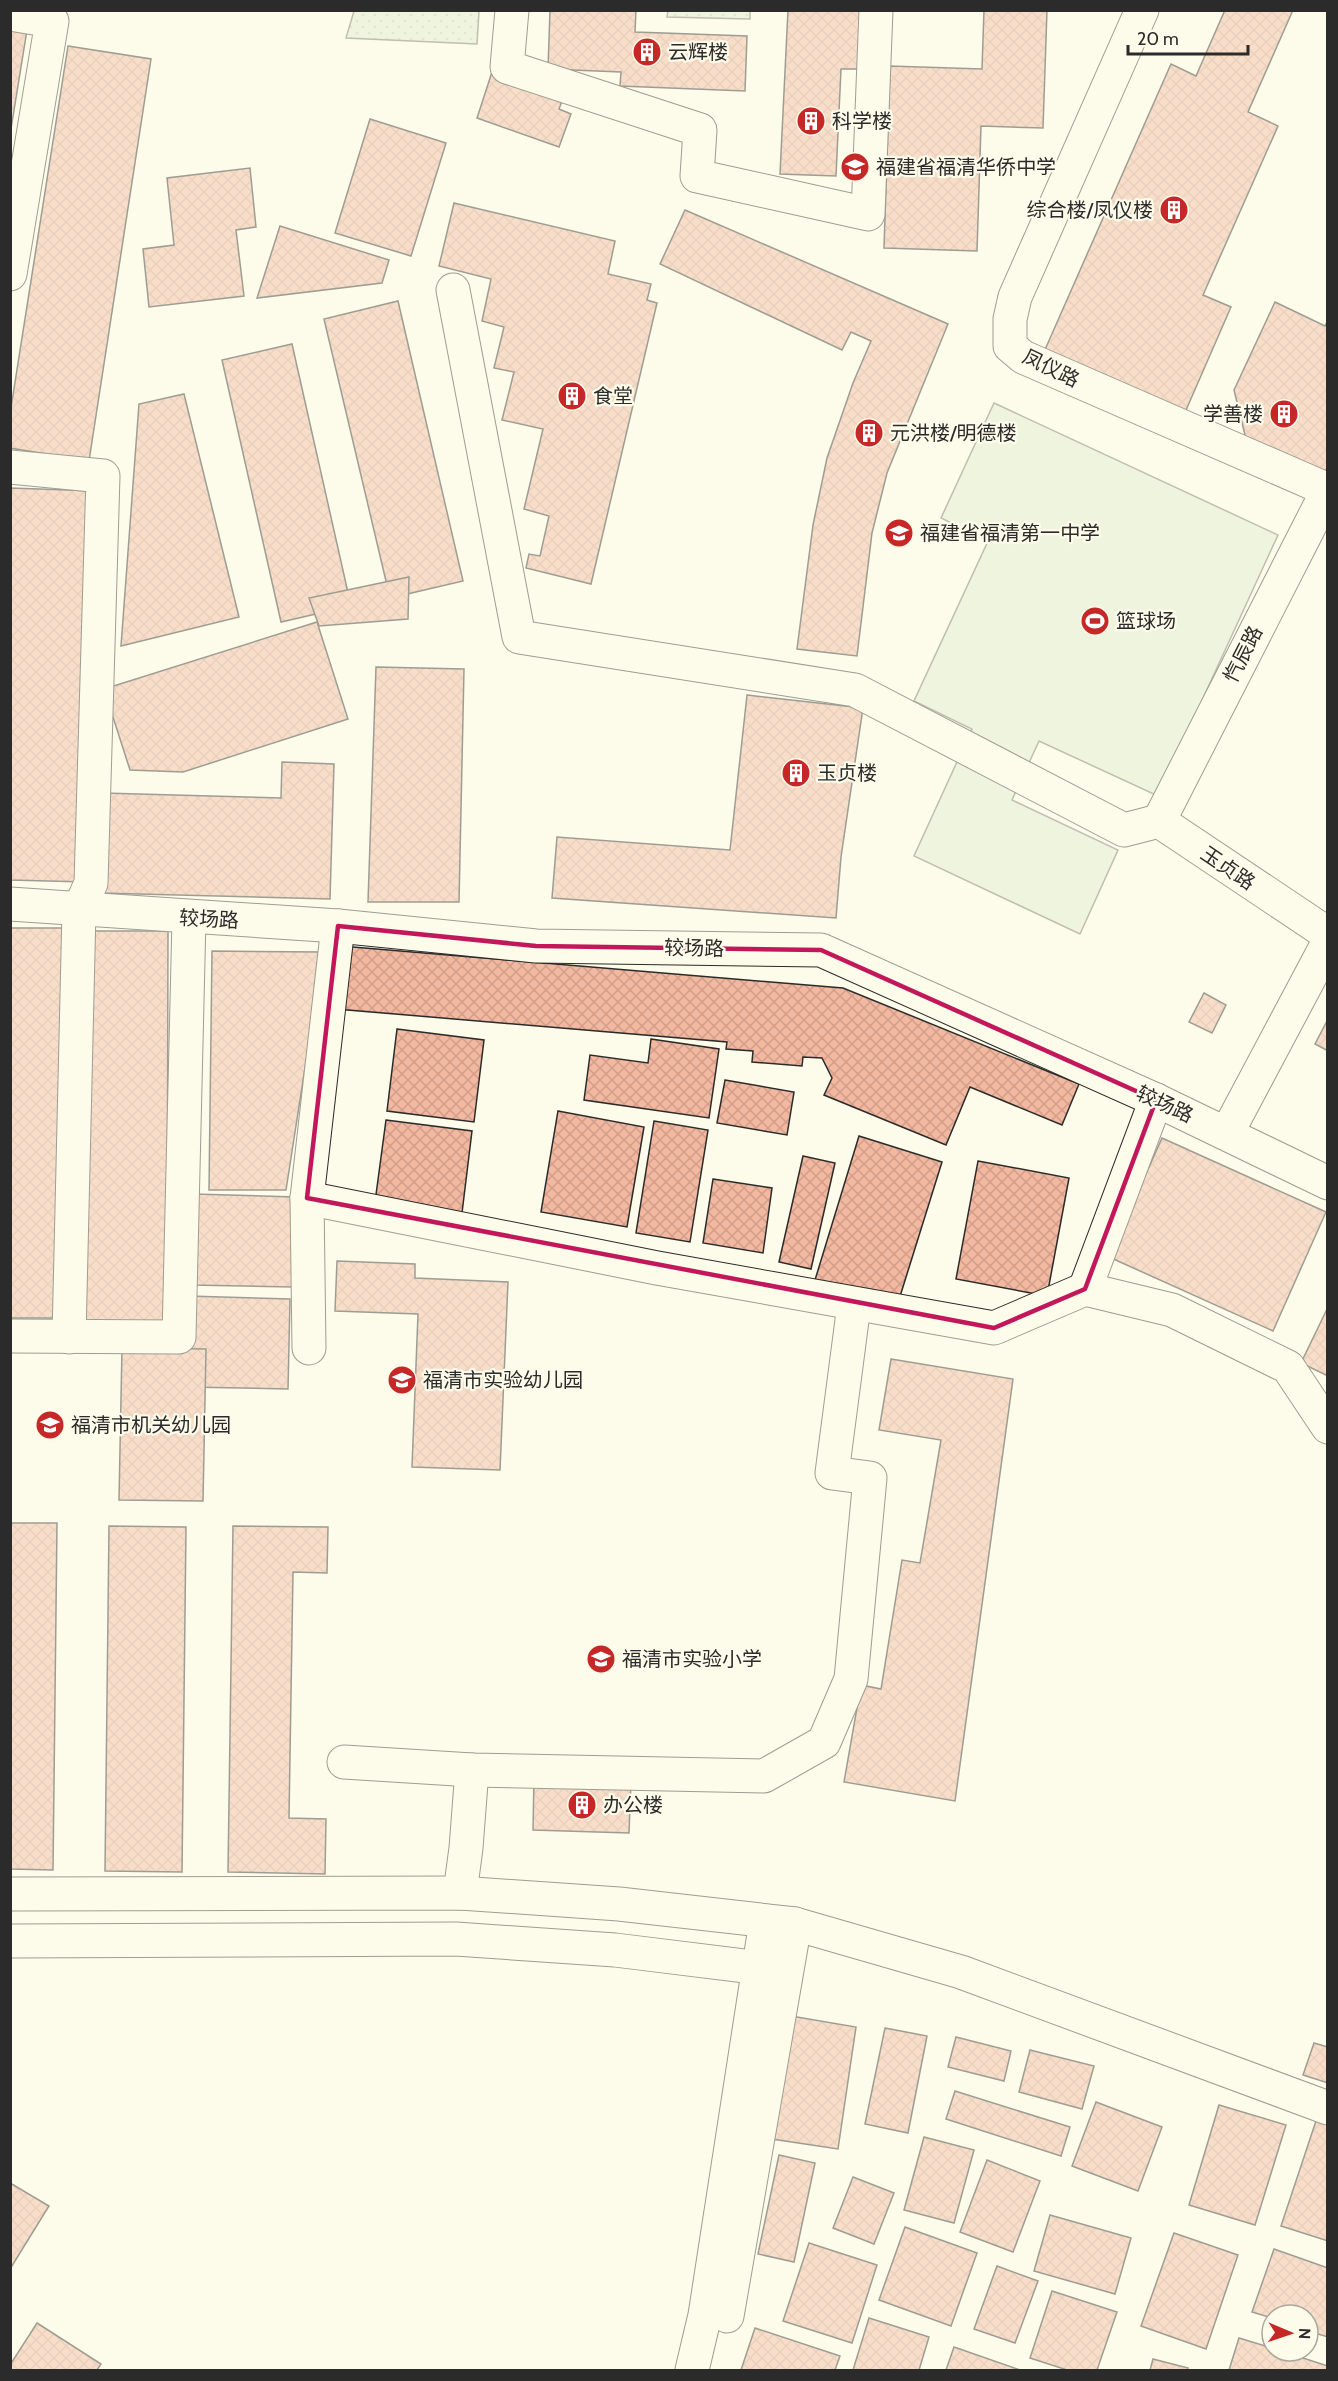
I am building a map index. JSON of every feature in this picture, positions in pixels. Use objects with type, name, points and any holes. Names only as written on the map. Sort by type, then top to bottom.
[{"type":"street","points":[[512,10],[507,67],[700,130],[697,176],[868,214],[876,10]]},
{"type":"street","name":"凤仪路","points":[[1142,10],[1015,297],[1010,346],[1023,357],[1327,490]]},
{"type":"street","points":[[10,14],[52,21],[10,274]]},
{"type":"street","points":[[453,290],[519,637],[855,690],[1124,830],[1159,821]]},
{"type":"street","points":[[10,467],[103,476],[91,883],[79,910],[69,1337]]},
{"type":"street","name":"忾辰路","points":[[1159,821],[1327,490]]},
{"type":"street","name":"玉贞路","points":[[1159,821],[1328,934]]},
{"type":"street","name":"较场路","points":[[10,904],[189,918],[338,926],[536,946],[821,950],[1156,1100],[1328,1183]]},
{"type":"street","points":[[10,1336],[179,1337],[189,918]]},
{"type":"street","points":[[309,1348],[307,1198],[338,926]]},
{"type":"street","points":[[1227,1133],[1328,943]]},
{"type":"street","points":[[1085,1289],[1156,1100]]},
{"type":"street","points":[[307,1198],[854,1305],[994,1328],[1085,1289],[1172,1310],[1288,1366],[1328,1427]]},
{"type":"street","points":[[344,1762],[472,1770],[764,1776],[824,1742],[851,1679],[870,1479],[832,1473],[854,1305]]},
{"type":"street","points":[[460,1893],[472,1770]]},
{"type":"street","points":[[10,1894],[460,1893],[619,1904],[780,1923],[961,1972],[1328,2108]]},
{"type":"street","points":[[692,2370],[705,2315],[780,1923]]},
{"type":"street","points":[[10,1941],[456,1939],[615,1950],[772,1970]]},
{"type":"street","points":[[716,2370],[772,1970]]},
{"type":"highlighted area","points":[[338,926],[536,946],[821,950],[1156,1100],[1085,1289],[994,1328],[307,1198]]},
{"type":"green space","points":[[354,11],[479,11],[477,44],[346,38]]},
{"type":"green space","points":[[668,11],[750,11],[750,19],[667,17]]},
{"type":"green space","name":"篮球场","points":[[994,403],[1278,535],[1158,796],[1039,741],[1012,800],[1118,850],[1080,934],[914,856],[972,729],[914,701],[988,541],[941,518]]},
{"type":"building","name":"云辉楼","points":[[550,10],[636,10],[635,32],[747,36],[745,91],[620,86],[621,72],[548,69]]},
{"type":"building","name":"科学楼","points":[[788,10],[863,10],[861,69],[841,69],[836,176],[780,174]]},
{"type":"building","points":[[984,10],[1047,10],[1043,128],[981,126],[977,251],[884,248],[890,66],[982,69]]},
{"type":"building","name":"综合楼/凤仪楼","points":[[1225,10],[1293,10],[1248,112],[1278,126],[1203,295],[1231,307],[1176,433],[1036,370],[1171,64],[1196,76]]},
{"type":"building","points":[[10,28],[27,30],[10,135]]},
{"type":"building","points":[[68,46],[151,59],[89,461],[10,448],[10,414]]},
{"type":"building","points":[[493,69],[565,93],[559,109],[571,114],[559,147],[477,118]]},
{"type":"building","points":[[370,119],[446,143],[411,256],[335,233]]},
{"type":"building","points":[[250,168],[256,227],[236,230],[244,296],[149,307],[143,249],[174,245],[167,178]]},
{"type":"building","name":"食堂","points":[[454,203],[615,241],[608,274],[651,284],[647,300],[657,303],[591,584],[526,568],[529,554],[540,556],[549,516],[524,509],[543,429],[502,420],[514,372],[494,368],[504,327],[482,321],[491,279],[439,266]]},
{"type":"building","name":"元洪楼/明德楼","points":[[685,210],[948,324],[887,473],[872,533],[857,656],[797,649],[813,525],[827,458],[853,383],[871,341],[851,332],[842,350],[660,264]]},
{"type":"building","points":[[280,226],[389,260],[382,283],[257,298]]},
{"type":"building","points":[[398,301],[463,581],[390,598],[324,319]]},
{"type":"building","name":"学善楼","points":[[1275,302],[1325,326],[1328,320],[1328,465],[1317,491],[1246,439],[1234,390]]},
{"type":"building","points":[[292,344],[351,606],[281,622],[222,360]]},
{"type":"building","points":[[184,394],[239,617],[121,646],[139,404]]},
{"type":"building","points":[[10,488],[97,491],[86,882],[10,880]]},
{"type":"building","points":[[409,577],[408,619],[319,626],[309,598]]},
{"type":"building","points":[[317,622],[348,719],[183,772],[130,770],[104,689]]},
{"type":"building","points":[[376,667],[464,669],[459,902],[368,902]]},
{"type":"building","name":"玉贞楼","points":[[747,695],[863,708],[841,857],[836,918],[552,898],[557,837],[730,850]]},
{"type":"building","points":[[282,762],[334,764],[330,899],[100,893],[103,793],[281,798]]},
{"type":"building","points":[[10,928],[62,928],[61,1318],[10,1318]]},
{"type":"building","points":[[83,931],[168,931],[167,1321],[82,1321]]},
{"type":"building","points":[[341,946],[843,988],[1079,1084],[1062,1125],[970,1087],[946,1145],[824,1095],[832,1078],[822,1058],[803,1057],[802,1066],[752,1062],[753,1051],[726,1049],[727,1042],[336,1009]]},
{"type":"building","points":[[212,951],[323,952],[286,1190],[209,1190]]},
{"type":"building","points":[[1204,993],[1226,1005],[1212,1033],[1189,1022]]},
{"type":"building","points":[[1328,1019],[1328,1051],[1315,1044]]},
{"type":"building","points":[[397,1029],[484,1040],[474,1122],[387,1111]]},
{"type":"building","points":[[651,1039],[719,1049],[709,1118],[584,1100],[590,1055],[648,1063]]},
{"type":"building","points":[[725,1080],[794,1092],[787,1135],[717,1123]]},
{"type":"building","points":[[558,1111],[644,1127],[627,1227],[541,1212]]},
{"type":"building","points":[[386,1120],[472,1131],[462,1213],[375,1202]]},
{"type":"building","points":[[654,1121],[708,1130],[690,1242],[636,1233]]},
{"type":"building","points":[[859,1136],[942,1162],[897,1306],[815,1280]]},
{"type":"building","points":[[1162,1138],[1326,1212],[1273,1331],[1109,1257]]},
{"type":"building","points":[[803,1156],[835,1163],[811,1269],[779,1262]]},
{"type":"building","points":[[978,1161],[1069,1178],[1047,1296],[956,1279]]},
{"type":"building","points":[[713,1179],[772,1188],[763,1253],[703,1243]]},
{"type":"building","points":[[193,1194],[295,1197],[292,1287],[191,1285]]},
{"type":"building","points":[[337,1261],[415,1264],[415,1278],[508,1282],[500,1470],[412,1467],[418,1314],[335,1311]]},
{"type":"building","points":[[188,1296],[290,1299],[288,1389],[186,1387]]},
{"type":"building","points":[[1328,1307],[1328,1376],[1301,1363]]},
{"type":"building","points":[[122,1348],[206,1349],[203,1501],[119,1500]]},
{"type":"building","points":[[891,1359],[1013,1379],[955,1801],[844,1782],[861,1685],[881,1689],[902,1560],[920,1563],[941,1440],[879,1430]]},
{"type":"building","points":[[10,1523],[57,1523],[53,1870],[10,1869]]},
{"type":"building","points":[[109,1526],[186,1527],[182,1872],[105,1871]]},
{"type":"building","points":[[233,1526],[328,1527],[327,1573],[293,1572],[289,1818],[326,1819],[325,1874],[228,1872]]},
{"type":"building","name":"办公楼","points":[[534,1778],[631,1781],[629,1833],[533,1830]]},
{"type":"building","points":[[791,2016],[856,2027],[838,2149],[772,2139]]},
{"type":"building","points":[[885,2028],[927,2036],[908,2133],[865,2124]]},
{"type":"building","points":[[956,2037],[1011,2051],[1004,2081],[948,2067]]},
{"type":"building","points":[[1314,2043],[1328,2047],[1328,2083],[1303,2075]]},
{"type":"building","points":[[1030,2050],[1094,2066],[1082,2109],[1019,2092]]},
{"type":"building","points":[[955,2091],[1070,2127],[1061,2156],[946,2119]]},
{"type":"building","points":[[1096,2102],[1162,2127],[1138,2191],[1072,2166]]},
{"type":"building","points":[[1219,2105],[1286,2125],[1255,2225],[1189,2205]]},
{"type":"building","points":[[1317,2118],[1328,2121],[1328,2241],[1281,2226]]},
{"type":"building","points":[[924,2137],[974,2150],[954,2223],[904,2210]]},
{"type":"building","points":[[779,2155],[815,2163],[794,2262],[758,2254]]},
{"type":"building","points":[[987,2160],[1040,2181],[1013,2252],[960,2232]]},
{"type":"building","points":[[853,2177],[894,2193],[874,2244],[833,2228]]},
{"type":"building","points":[[10,2183],[49,2206],[10,2269]]},
{"type":"building","points":[[1050,2215],[1131,2238],[1115,2294],[1034,2271]]},
{"type":"building","points":[[905,2227],[977,2253],[951,2326],[879,2300]]},
{"type":"building","points":[[1174,2233],[1238,2255],[1206,2349],[1141,2326]]},
{"type":"building","points":[[809,2243],[877,2265],[852,2343],[783,2321]]},
{"type":"building","points":[[1274,2249],[1328,2268],[1328,2337],[1320,2335],[1320,2303],[1260,2303],[1260,2314],[1252,2312]]},
{"type":"building","points":[[997,2266],[1038,2281],[1015,2343],[974,2329]]},
{"type":"building","points":[[1052,2291],[1117,2312],[1097,2370],[1067,2370],[1030,2358]]},
{"type":"building","points":[[869,2318],[929,2337],[919,2370],[853,2370]]},
{"type":"building","points":[[37,2323],[101,2364],[97,2370],[10,2370],[10,2365]]},
{"type":"building","points":[[755,2328],[840,2356],[835,2370],[741,2370]]},
{"type":"building","points":[[1239,2338],[1260,2344],[1260,2363],[1319,2363],[1328,2366],[1328,2370],[1229,2370]]},
{"type":"building","points":[[954,2347],[1020,2370],[946,2370]]},
{"type":"building","points":[[1153,2359],[1188,2368],[1187,2370],[1150,2370]]},
{"type":"place","name":"云辉楼","points":[[647,52]]},
{"type":"place","name":"科学楼","points":[[811,121]]},
{"type":"place","name":"福建省福清华侨中学","points":[[855,167]]},
{"type":"place","name":"综合楼/凤仪楼","points":[[1174,210]]},
{"type":"place","name":"食堂","points":[[572,396]]},
{"type":"place","name":"学善楼","points":[[1284,414]]},
{"type":"place","name":"元洪楼/明德楼","points":[[869,433]]},
{"type":"place","name":"福建省福清第一中学","points":[[899,533]]},
{"type":"place","name":"篮球场","points":[[1095,621]]},
{"type":"place","name":"玉贞楼","points":[[796,773]]},
{"type":"place","name":"福清市实验幼儿园","points":[[402,1380]]},
{"type":"place","name":"福清市机关幼儿园","points":[[50,1425]]},
{"type":"place","name":"福清市实验小学","points":[[601,1659]]},
{"type":"place","name":"办公楼","points":[[582,1805]]}]
